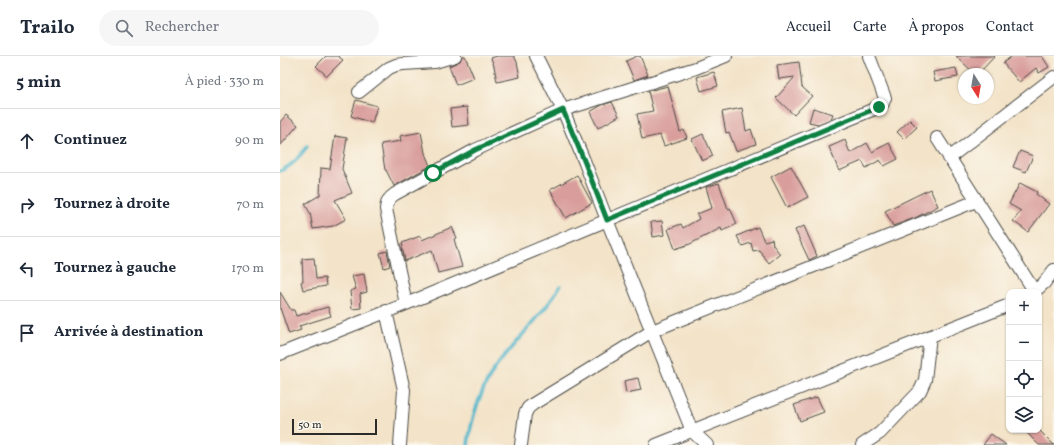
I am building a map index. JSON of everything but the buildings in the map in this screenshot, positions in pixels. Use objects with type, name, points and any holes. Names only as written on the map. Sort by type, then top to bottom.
[{"type":"street","points":[[359,92],[396,65],[435,62],[455,56]]},
{"type":"street","points":[[536,56],[563,110],[692,431],[707,445]]},
{"type":"street","points":[[406,304],[386,209],[387,202],[390,198],[475,150],[563,110],[696,68],[726,56]]},
{"type":"street","points":[[280,354],[406,304],[879,107],[885,98],[868,56]]},
{"type":"street","points":[[949,158],[1054,77]]},
{"type":"street","points":[[937,138],[1032,289]]},
{"type":"street","points":[[521,445],[525,414],[528,408],[652,331],[976,201]]},
{"type":"street","points":[[1037,289],[1054,270]]},
{"type":"street","points":[[656,445],[1006,306]]},
{"type":"street","points":[[386,311],[404,390],[400,445]]},
{"type":"street","points":[[862,445],[880,433],[920,391],[925,380],[930,336]]},
{"type":"waterway","points":[[280,171],[293,163],[307,146]]},
{"type":"waterway","points":[[468,445],[476,408],[492,373],[545,309],[560,286]]},
{"type":"route","points":[[433,173],[475,150],[563,110],[607,220],[879,107]]}]
